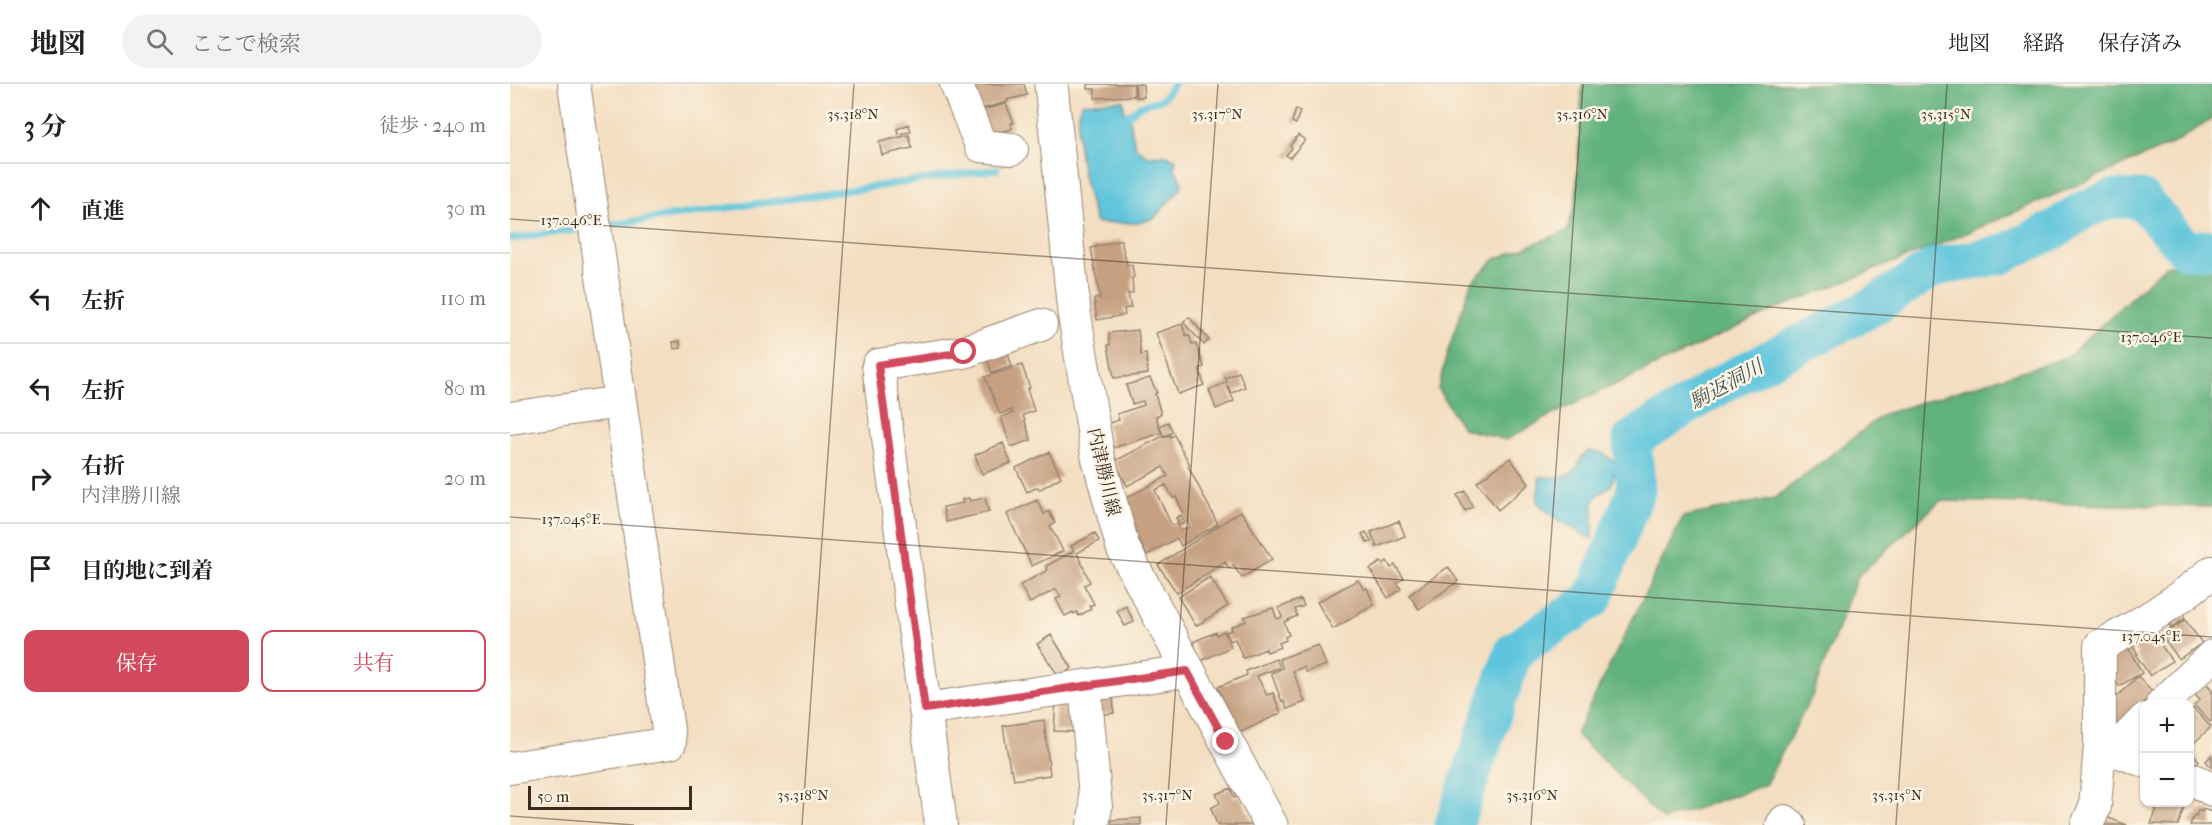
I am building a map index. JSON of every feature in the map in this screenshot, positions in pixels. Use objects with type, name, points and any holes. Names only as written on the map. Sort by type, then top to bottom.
[{"type":"main road","name":"内津勝川線","points":[[1051,84],[1074,312],[1098,457],[1123,548],[1271,825]]},
{"type":"street","points":[[510,768],[670,743],[574,84]]},
{"type":"street","points":[[956,84],[981,146],[1012,149]]},
{"type":"street","points":[[941,825],[878,365],[964,352],[1041,325]]},
{"type":"street","points":[[510,418],[620,402]]},
{"type":"street","points":[[2087,825],[2095,807],[2107,748],[2100,646],[2143,623],[2212,572]]},
{"type":"street","points":[[2167,699],[2212,656]]},
{"type":"street","points":[[925,709],[1187,671]]},
{"type":"street","points":[[1085,687],[1096,807],[1093,825]]},
{"type":"street","points":[[2107,748],[2140,724]]},
{"type":"street","points":[[2107,748],[2140,759]]},
{"type":"street","points":[[2194,780],[2212,790]]},
{"type":"street","points":[[1782,825],[1785,821],[1790,825]]},
{"type":"green space","points":[[1582,84],[2212,84],[2212,119],[2174,143],[1955,238],[1778,308],[1563,409],[1506,440],[1462,428],[1438,389],[1447,354],[1471,283],[1495,259],[1567,231],[1576,203]]},
{"type":"green space","points":[[2212,260],[2212,507],[1940,501],[1857,577],[1813,694],[1765,785],[1663,820],[1576,734],[1683,517],[1775,498],[1884,414],[2067,357],[2165,266]]},
{"type":"water","points":[[1123,100],[1125,115],[1129,116],[1135,147],[1148,156],[1167,155],[1176,160],[1174,167],[1182,182],[1181,188],[1154,218],[1139,223],[1096,223],[1081,163],[1078,116],[1081,103]]},
{"type":"water","points":[[1589,451],[1602,453],[1618,464],[1611,485],[1597,496],[1593,503],[1593,537],[1589,538],[1554,517],[1537,502],[1540,477],[1561,477],[1570,474]]},
{"type":"building","points":[[967,84],[1024,84],[1027,95],[977,110]]},
{"type":"building","points":[[1088,84],[1134,84],[1134,96],[1095,98],[1095,89],[1088,89]]},
{"type":"building","points":[[1135,84],[1143,84],[1144,97],[1136,97]]},
{"type":"building","points":[[1006,104],[1014,123],[1011,123],[1012,129],[987,135],[978,111]]},
{"type":"building","points":[[1296,109],[1300,111],[1296,124],[1292,122]]},
{"type":"building","points":[[909,124],[911,132],[898,134],[897,129]]},
{"type":"building","points":[[909,135],[912,148],[882,155],[879,142]]},
{"type":"building","points":[[1298,135],[1305,140],[1290,158],[1286,155]]},
{"type":"building","points":[[1121,240],[1127,265],[1132,265],[1134,277],[1132,278],[1133,293],[1128,294],[1131,307],[1124,309],[1125,315],[1097,320],[1094,299],[1100,298],[1091,248]]},
{"type":"building","points":[[1189,317],[1209,340],[1204,345],[1183,322]]},
{"type":"building","points":[[1182,324],[1186,336],[1189,335],[1192,344],[1196,343],[1204,367],[1200,368],[1200,371],[1204,385],[1178,394],[1156,333]]},
{"type":"building","points":[[1138,330],[1141,355],[1146,354],[1148,374],[1114,378],[1108,345],[1110,345],[1109,333]]},
{"type":"building","points":[[680,341],[681,348],[674,349],[673,342]]},
{"type":"building","points":[[1006,348],[1012,366],[992,373],[986,355]]},
{"type":"building","points":[[1022,365],[1030,388],[1027,389],[1034,411],[1023,415],[1031,440],[1011,447],[1001,417],[1013,413],[1012,410],[1000,414],[985,377]]},
{"type":"building","points":[[1239,372],[1245,387],[1232,393],[1227,385],[1234,401],[1216,409],[1209,390],[1227,382],[1225,378]]},
{"type":"building","points":[[1150,378],[1157,393],[1155,394],[1161,414],[1156,416],[1161,433],[1113,448],[1106,424],[1119,420],[1117,414],[1144,405],[1143,401],[1132,404],[1126,385]]},
{"type":"building","points":[[1168,422],[1173,432],[1164,436],[1159,426]]},
{"type":"building","points":[[1174,435],[1218,524],[1181,546],[1177,538],[1147,555],[1122,508],[1122,500],[1168,476],[1163,467],[1127,486],[1115,461],[1163,436],[1164,438]],"holes":[[[1166,485],[1173,498],[1176,497],[1190,527],[1180,530],[1177,523],[1172,526],[1155,490]]]},
{"type":"building","points":[[1003,443],[1011,463],[982,474],[975,455]]},
{"type":"building","points":[[1049,452],[1061,477],[1039,490],[1038,487],[1027,492],[1016,468]]},
{"type":"building","points":[[1510,458],[1529,484],[1498,510],[1477,482]]},
{"type":"building","points":[[1465,491],[1473,507],[1465,511],[1457,495]]},
{"type":"building","points":[[969,498],[970,501],[985,498],[989,512],[946,522],[943,507],[963,503],[962,499]]},
{"type":"building","points":[[1037,500],[1044,514],[1049,511],[1055,523],[1050,526],[1063,551],[1032,566],[1007,514]]},
{"type":"building","points":[[1241,511],[1272,559],[1242,578],[1233,565],[1229,568],[1225,562],[1177,593],[1158,565]]},
{"type":"building","points":[[1181,515],[1185,523],[1180,525],[1176,518]]},
{"type":"building","points":[[1399,521],[1405,536],[1377,547],[1371,532]]},
{"type":"building","points":[[1366,532],[1371,542],[1368,543],[1362,534]]},
{"type":"building","points":[[1095,533],[1099,541],[1077,553],[1090,582],[1084,585],[1094,604],[1089,606],[1091,609],[1079,616],[1077,612],[1074,614],[1073,612],[1065,616],[1056,599],[1061,597],[1056,589],[1030,603],[1020,585],[1048,570],[1046,566],[1074,551],[1071,546]]},
{"type":"building","points":[[1387,561],[1391,568],[1395,565],[1404,578],[1397,583],[1401,589],[1388,598],[1370,569]]},
{"type":"building","points":[[1448,567],[1458,581],[1419,609],[1409,595]]},
{"type":"building","points":[[1210,577],[1228,606],[1196,626],[1178,597]]},
{"type":"building","points":[[1358,580],[1364,589],[1367,588],[1374,605],[1333,629],[1317,602]]},
{"type":"building","points":[[1301,599],[1304,606],[1295,609],[1297,616],[1284,622],[1289,635],[1285,637],[1286,640],[1279,643],[1281,647],[1267,652],[1266,649],[1243,658],[1235,639],[1230,641],[1226,632],[1232,630],[1231,627],[1246,621],[1244,617],[1273,608],[1277,619],[1282,617],[1278,608]]},
{"type":"building","points":[[1126,606],[1134,622],[1125,626],[1117,611]]},
{"type":"building","points":[[2178,608],[2185,618],[2171,628],[2164,618]]},
{"type":"building","points":[[2185,620],[2202,643],[2179,659],[2162,636]]},
{"type":"building","points":[[1224,631],[1231,647],[1201,661],[1193,642]]},
{"type":"building","points":[[2153,633],[2172,661],[2150,676],[2133,647]]},
{"type":"building","points":[[1051,635],[1072,668],[1059,677],[1037,644]]},
{"type":"building","points":[[1318,645],[1326,665],[1306,672],[1304,667],[1293,671],[1305,702],[1287,709],[1271,673],[1283,668],[1279,659]]},
{"type":"building","points":[[2127,646],[2142,673],[2119,686],[2109,668],[2110,658]]},
{"type":"building","points":[[1276,659],[1280,667],[1257,676],[1267,695],[1273,693],[1281,713],[1237,734],[1218,687],[1247,675],[1246,671]]},
{"type":"building","points":[[2138,676],[2153,693],[2147,699],[2140,699],[2140,706],[2118,728],[2107,717],[2107,706]]},
{"type":"building","points":[[2203,679],[2212,690],[2212,720],[2210,722],[2194,705],[2200,700],[2194,694]]},
{"type":"building","points":[[1113,694],[1114,713],[1098,715],[1096,695]]},
{"type":"building","points":[[1056,700],[1080,701],[1078,732],[1054,731]]},
{"type":"building","points":[[2194,709],[2211,727],[2194,743]]},
{"type":"building","points":[[1044,720],[1050,775],[1014,780],[1003,726]]},
{"type":"building","points":[[2194,755],[2199,761],[2194,765]]},
{"type":"building","points":[[2212,755],[2212,768],[2206,761]]},
{"type":"building","points":[[1231,788],[1234,798],[1240,796],[1254,825],[1217,825],[1211,808],[1220,803],[1216,794]]},
{"type":"building","points":[[2184,807],[2178,825],[2151,824],[2157,809],[2154,808]]},
{"type":"building","points":[[2203,809],[2212,812],[2212,825],[2190,825],[2198,810],[2202,812]]},
{"type":"building","points":[[2106,817],[2127,825],[2103,825]]},
{"type":"building","points":[[1141,818],[1141,825],[1112,825],[1112,820]]},
{"type":"waterway","points":[[1121,121],[1140,106],[1162,99],[1174,84]]},
{"type":"waterway","points":[[602,226],[997,169]]},
{"type":"waterway","name":"駒返洞川","points":[[1454,825],[1514,651],[1593,599],[1636,491],[1632,439],[1731,379],[1865,311],[1935,267],[2001,255],[2054,230],[2085,209],[2112,199],[2141,199],[2186,250],[2212,249]]},
{"type":"waterway","points":[[510,239],[588,228]]},
{"type":"route","points":[[964,352],[878,365],[925,709],[1187,671],[1226,742]]}]
